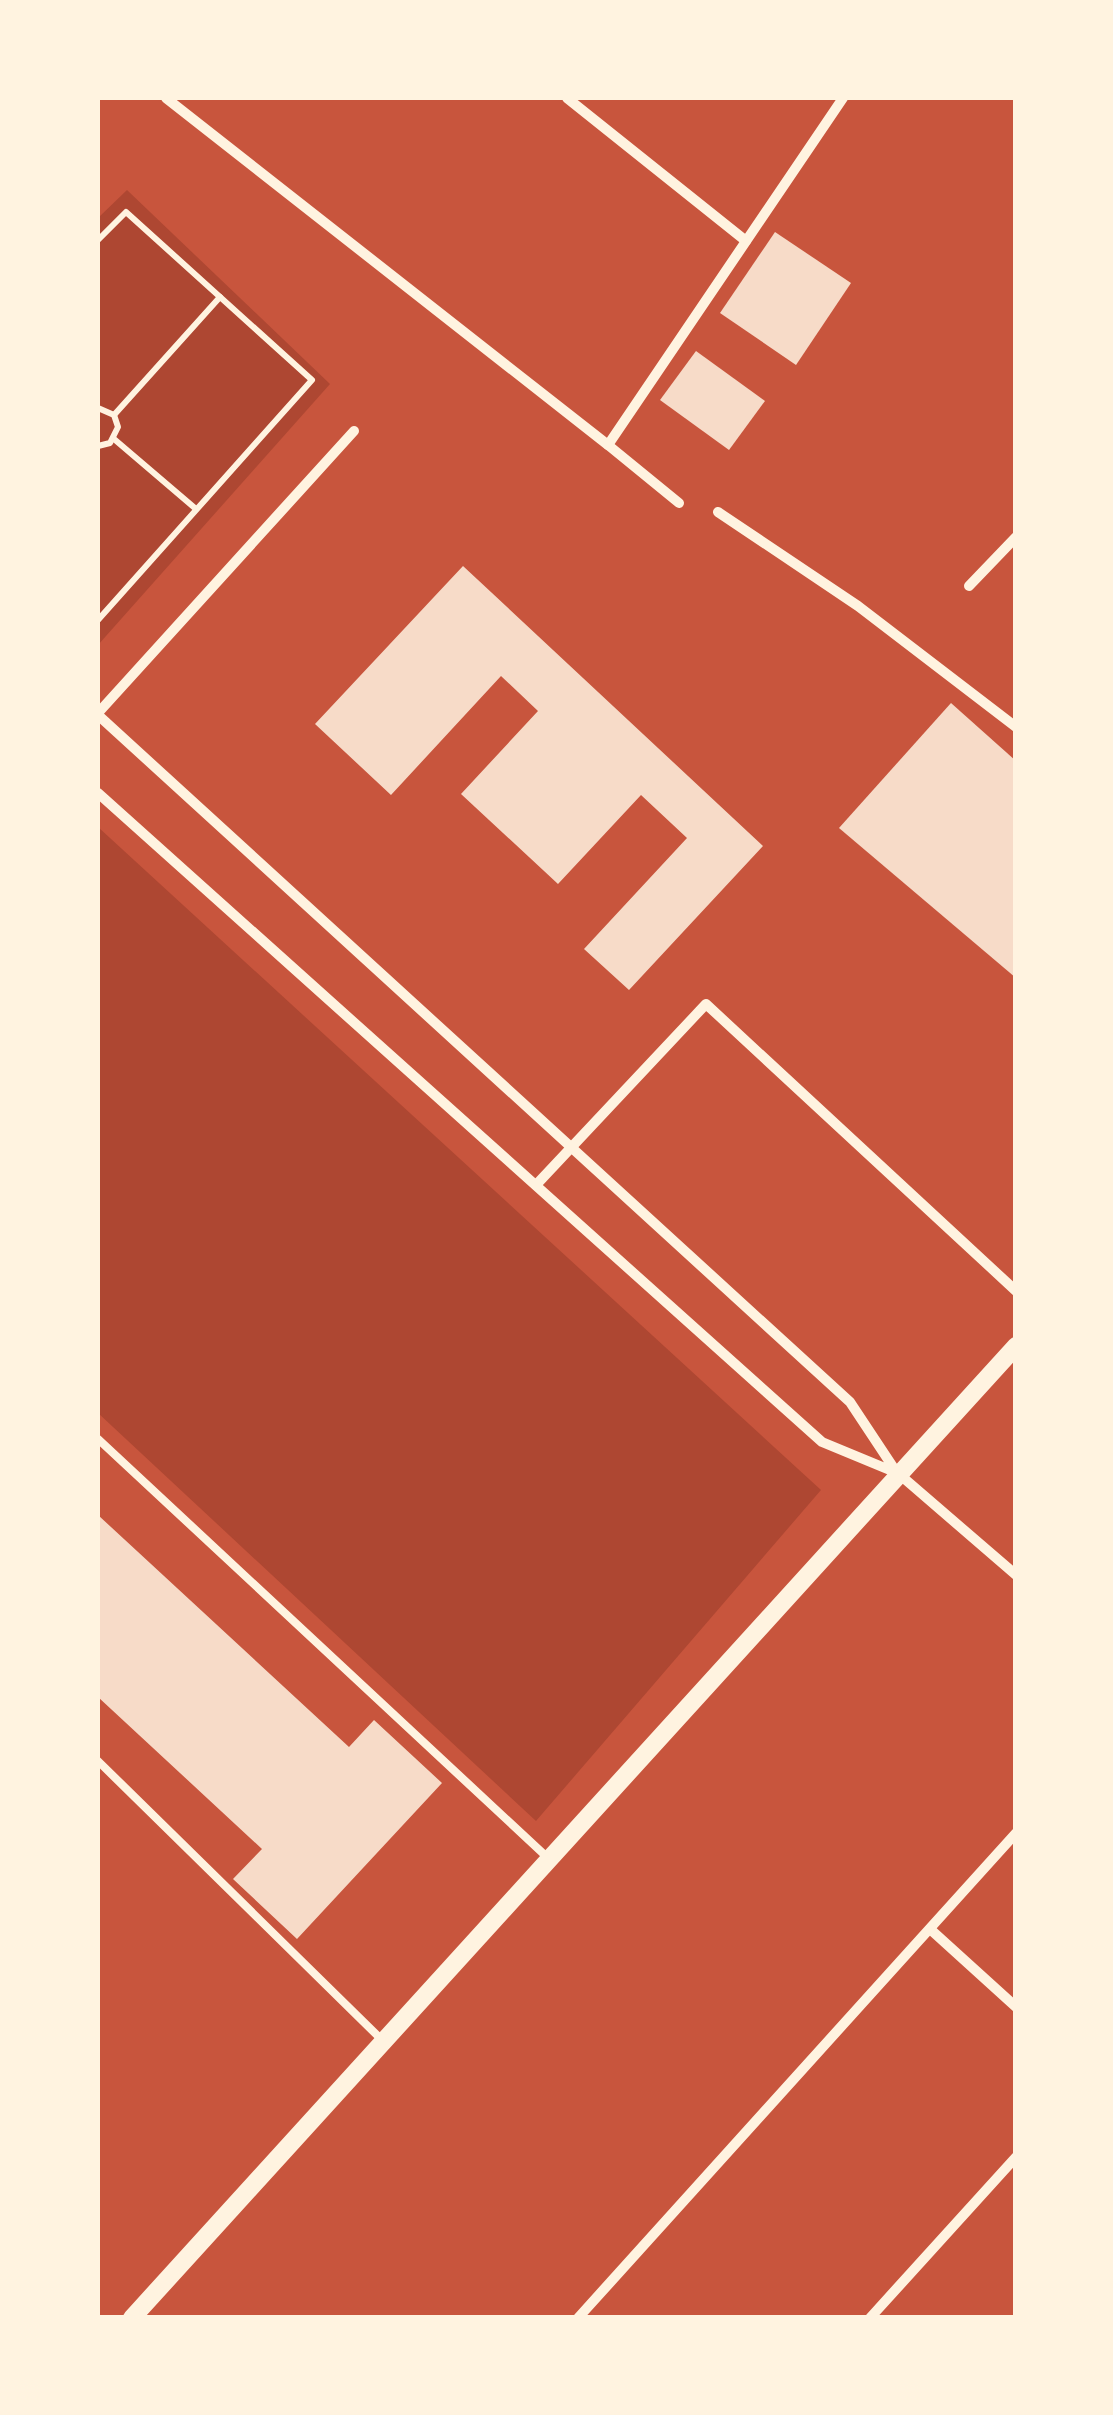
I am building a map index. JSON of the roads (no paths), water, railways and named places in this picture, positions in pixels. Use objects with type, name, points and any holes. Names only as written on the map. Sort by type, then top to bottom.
[{"type":"street","points":[[166,98],[680,503]]},
{"type":"street","points":[[567,98],[746,242]]},
{"type":"street","points":[[608,445],[843,98]]},
{"type":"street","points":[[354,430],[98,714],[850,1402],[898,1473],[1016,1575]]},
{"type":"street","points":[[718,512],[858,606],[1016,726]]},
{"type":"street","points":[[969,586],[1016,538]]},
{"type":"street","points":[[98,793],[822,1442],[898,1473]]},
{"type":"street","points":[[536,1185],[706,1004],[1016,1291]]},
{"type":"street","points":[[132,2318],[1016,1346]]},
{"type":"street","points":[[578,2318],[1016,1834]]},
{"type":"street","points":[[930,1929],[1016,2008]]},
{"type":"street","points":[[870,2318],[1016,2156]]},
{"type":"lane","points":[[98,1439],[548,1858]]},
{"type":"lane","points":[[98,1760],[383,2042]]}]
